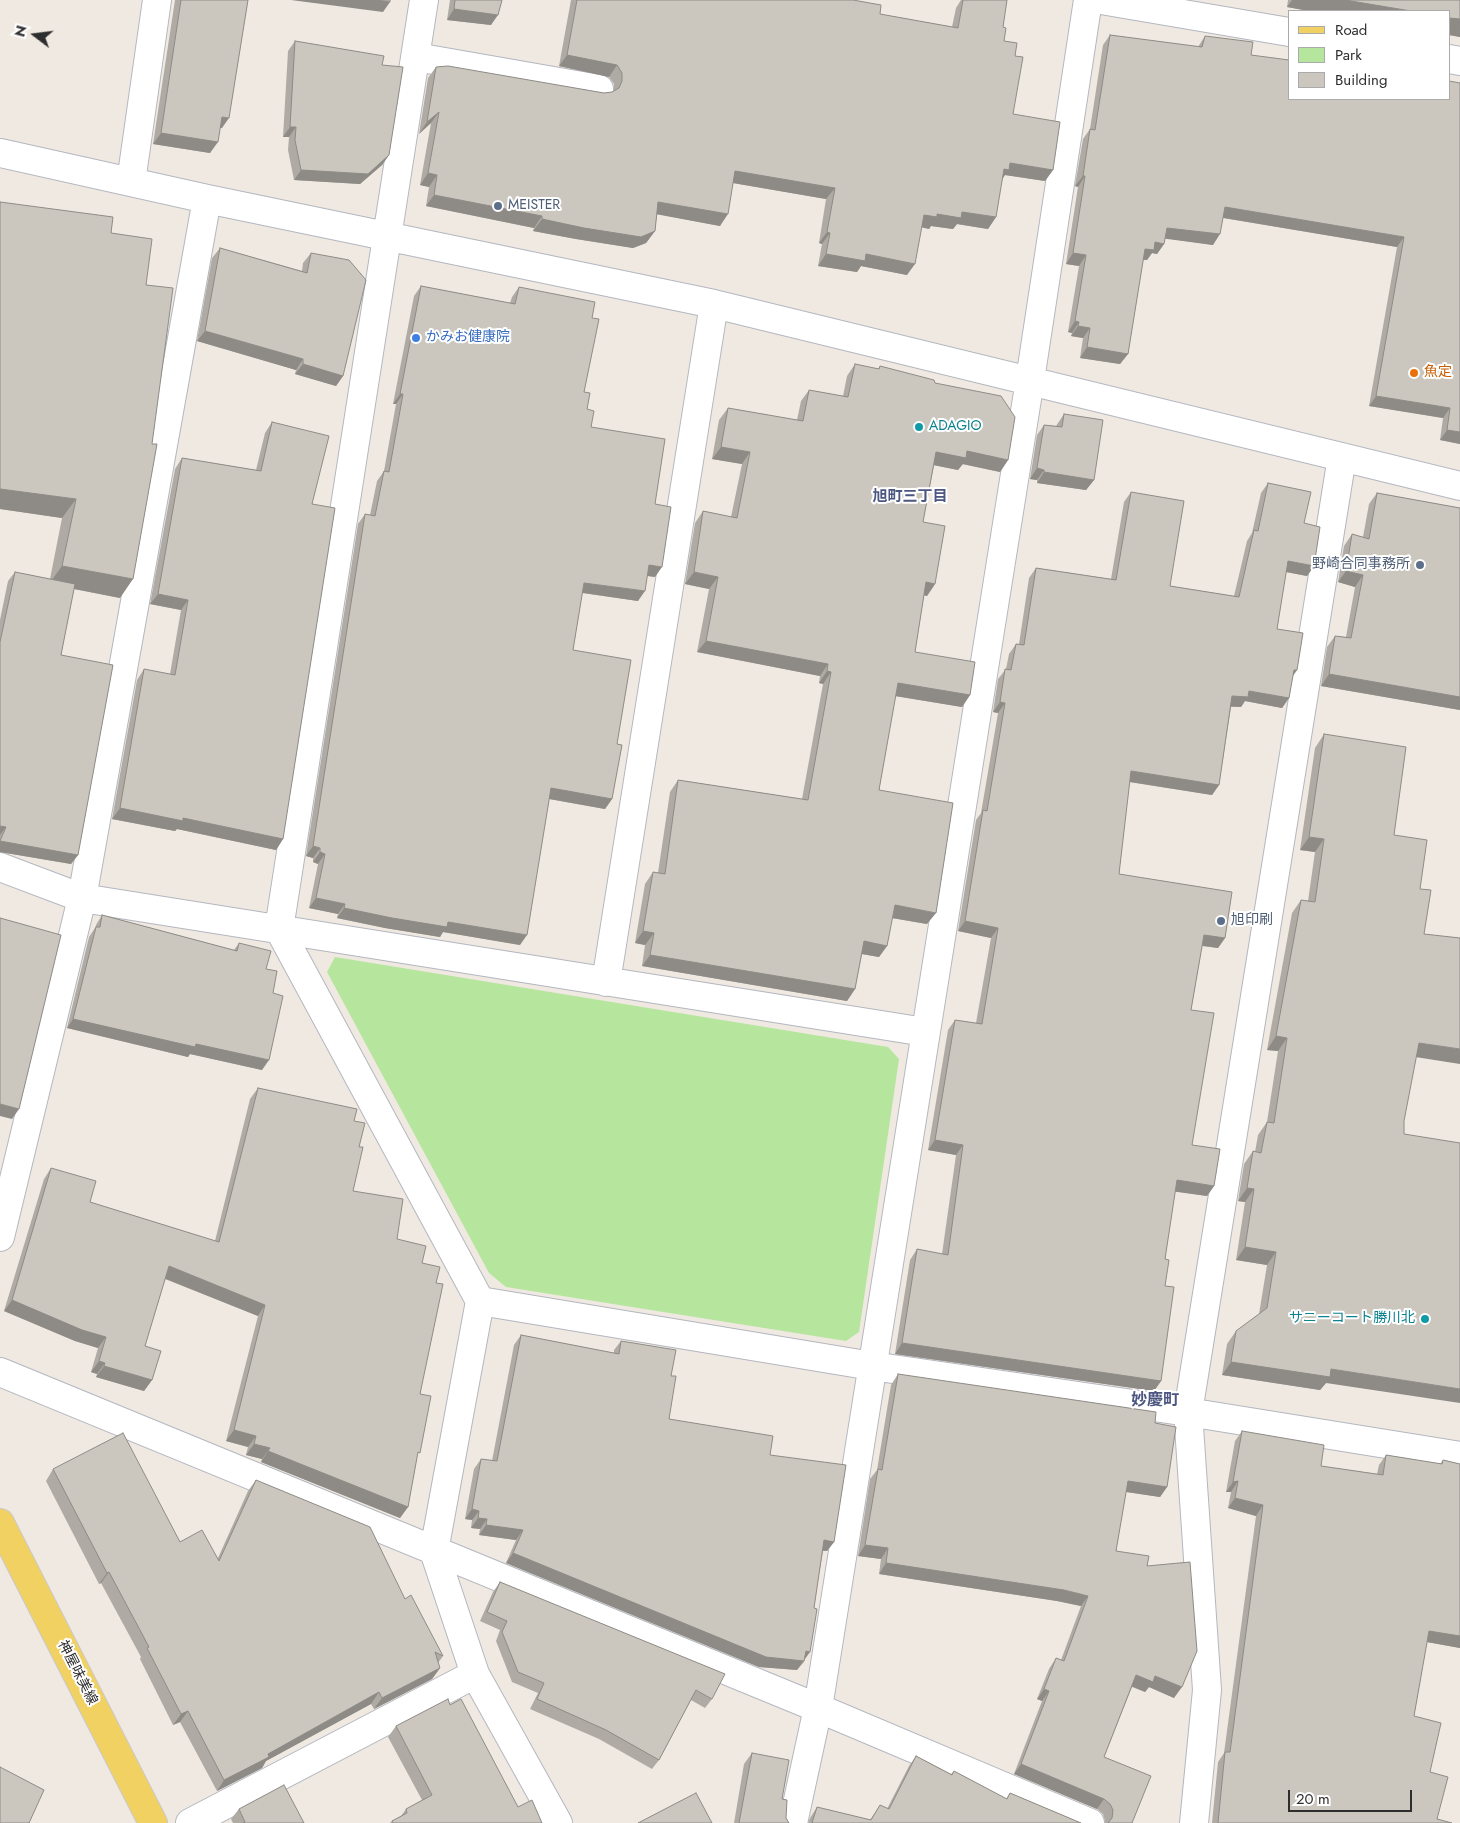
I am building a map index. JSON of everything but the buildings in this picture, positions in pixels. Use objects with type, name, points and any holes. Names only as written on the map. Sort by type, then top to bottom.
[{"type":"main road","name":"神屋味美線","points":[[0,1523],[153,1823]]},
{"type":"street","points":[[131,182],[157,0]]},
{"type":"street","points":[[424,0],[279,929],[480,1301],[434,1552],[476,1674],[558,1823]]},
{"type":"street","points":[[793,1823],[818,1708],[1030,380],[1088,0]]},
{"type":"street","points":[[1101,0],[1288,32]]},
{"type":"street","points":[[416,57],[599,89]]},
{"type":"street","points":[[0,153],[207,199],[714,304],[1460,486]]},
{"type":"street","points":[[0,1237],[82,898],[207,199]]},
{"type":"street","points":[[606,982],[714,304]]},
{"type":"street","points":[[1194,1823],[1208,1690],[1188,1412],[1342,457]]},
{"type":"street","points":[[0,867],[82,898],[925,1032]]},
{"type":"street","points":[[480,1301],[872,1366],[1188,1412],[1460,1456]]},
{"type":"street","points":[[0,1372],[434,1552],[818,1708],[1090,1823]]},
{"type":"street","points":[[190,1823],[476,1674]]},
{"type":"green space","points":[[335,957],[888,1047],[899,1059],[859,1332],[846,1341],[506,1287],[489,1273],[327,972]]},
{"type":"place","name":"MEISTER","points":[[498,206]]},
{"type":"place","name":"かみお健康院","points":[[416,338]]},
{"type":"place","name":"魚定","points":[[1414,373]]},
{"type":"place","name":"ADAGIO","points":[[919,427]]},
{"type":"place","name":"野崎合同事務所","points":[[1420,565]]},
{"type":"place","name":"旭印刷","points":[[1221,921]]},
{"type":"place","name":"サニーコート勝川北","points":[[1425,1319]]},
{"type":"district","name":"旭町三丁目","points":[[910,497]]},
{"type":"district","name":"妙慶町","points":[[1155,1401]]}]
